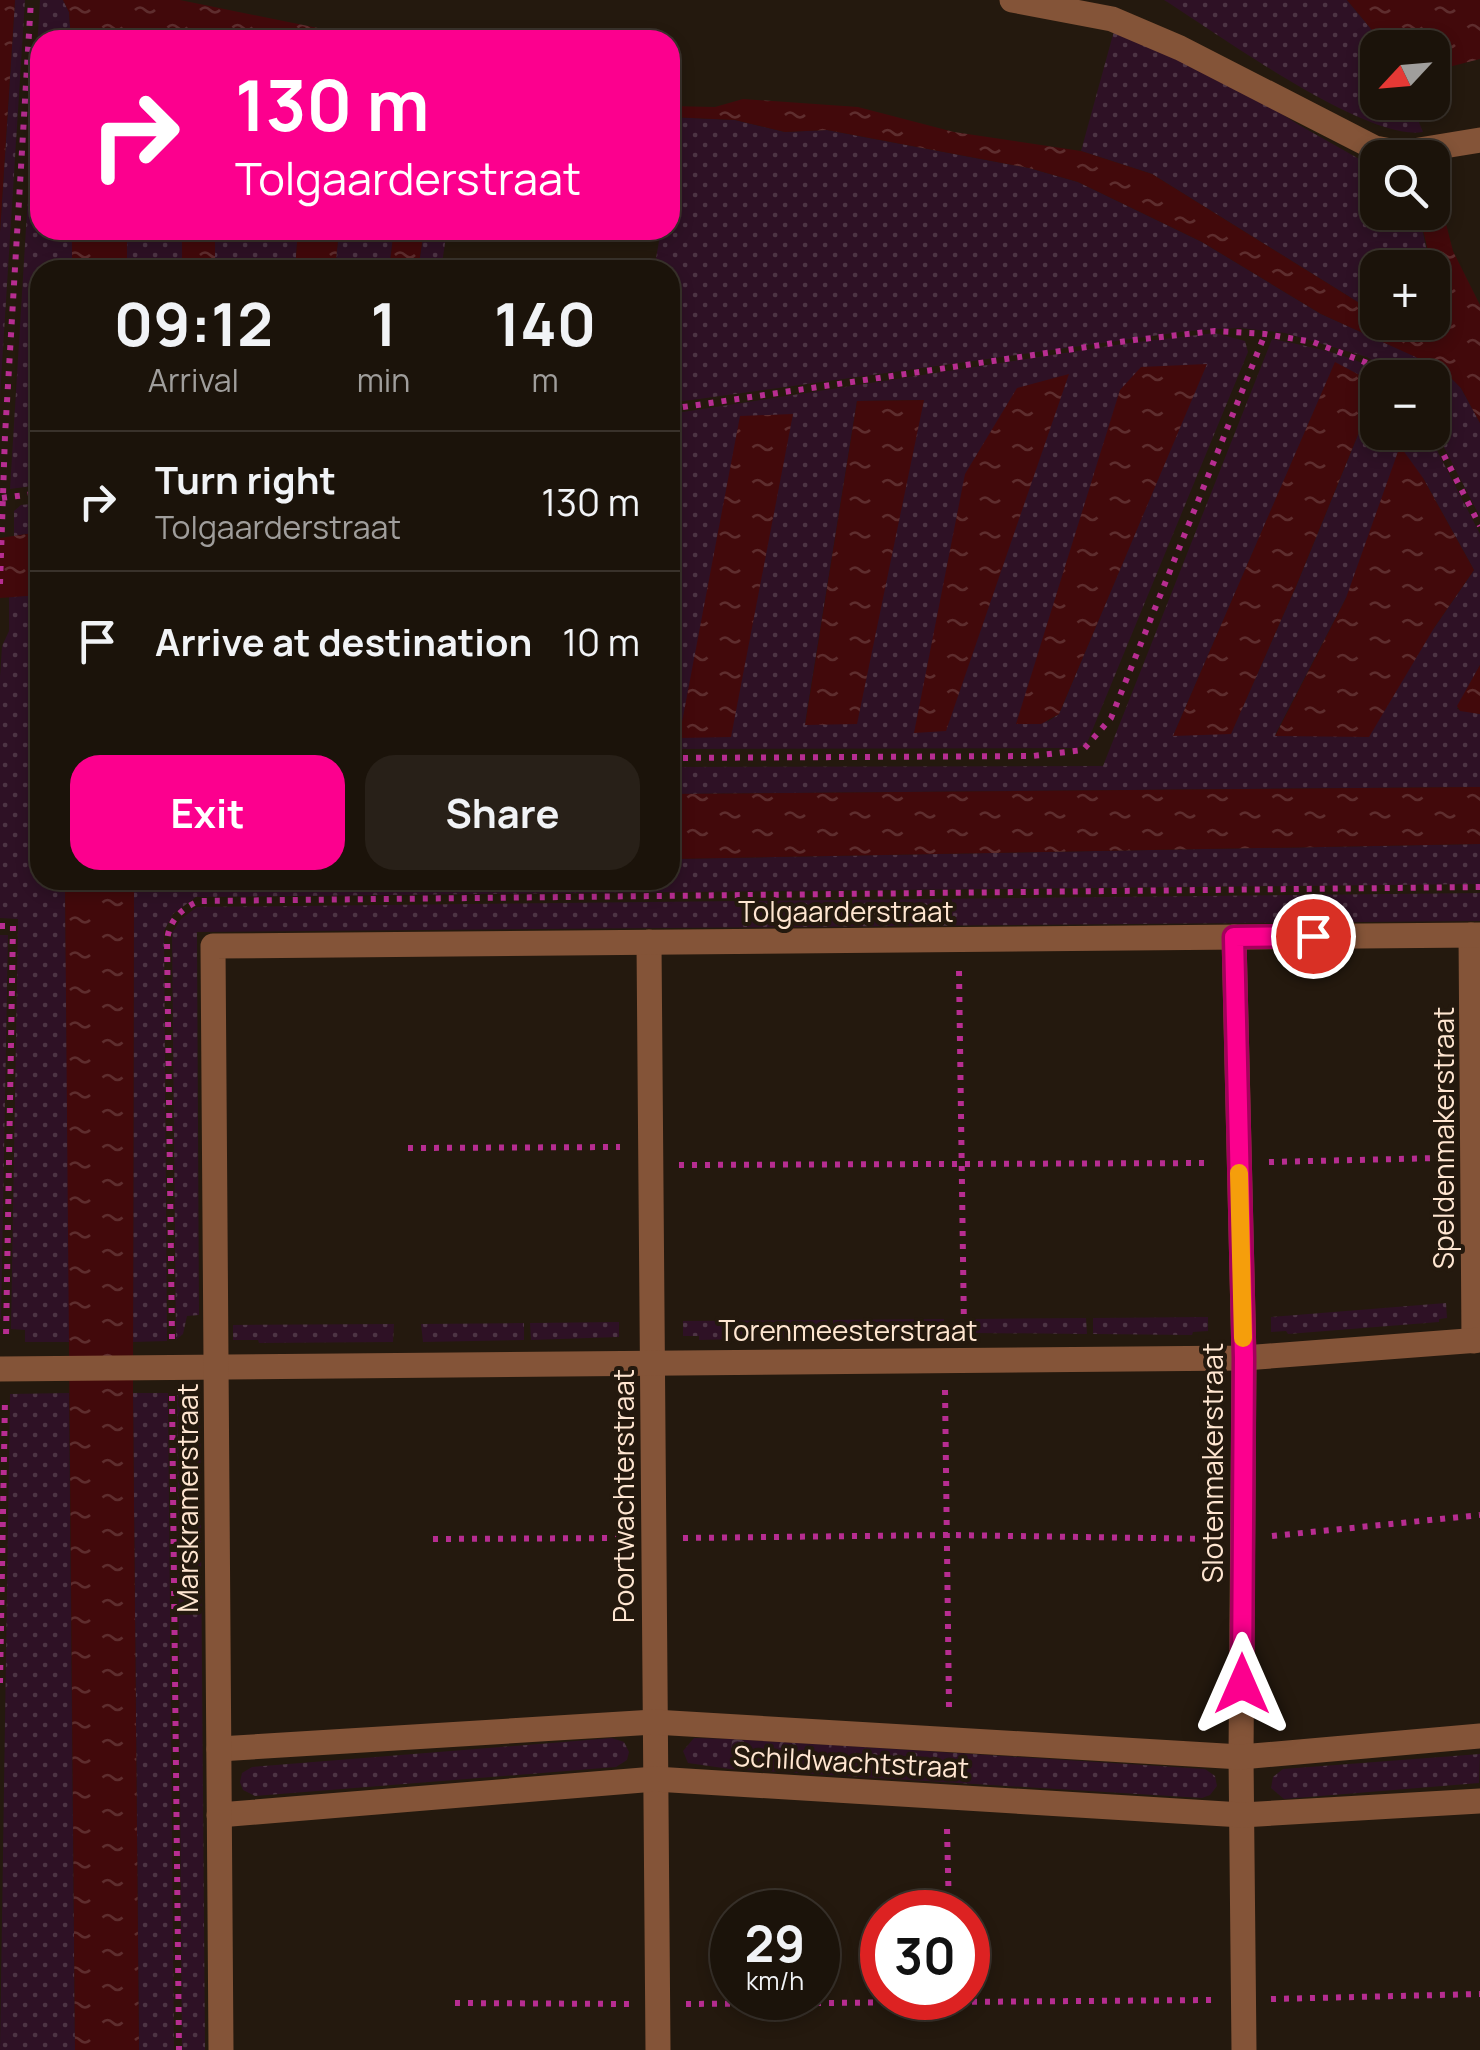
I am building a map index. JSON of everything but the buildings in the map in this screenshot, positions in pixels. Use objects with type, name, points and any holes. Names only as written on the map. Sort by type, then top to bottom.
[{"type":"street","points":[[1012,0],[1112,20],[1180,48],[1374,148],[1401,152],[1480,140]]},
{"type":"street","name":"Tolgaarderstraat","points":[[213,946],[1476,935]]},
{"type":"street","name":"Speldenmakerstraat","points":[[1476,935],[1473,1158],[1477,1341]]},
{"type":"street","name":"Slotenmakerstraat","points":[[1234,937],[1244,1358],[1244,2050]]},
{"type":"street","name":"Poortwachterstraat","points":[[650,942],[658,2050]]},
{"type":"street","name":"Marskramerstraat","points":[[213,946],[221,2050]]},
{"type":"street","name":"Torenmeesterstraat","points":[[2,1369],[1244,1358],[1477,1341]]},
{"type":"street","name":"Schildwachtstraat","points":[[219,1749],[654,1722],[1241,1756],[1480,1736]]},
{"type":"street","name":"Schildwachtstraat","points":[[219,1815],[655,1779],[1242,1814],[1480,1801]]},
{"type":"path","points":[[0,584],[1,498],[31,0]]},
{"type":"path","points":[[680,408],[1215,331],[1265,334],[1326,347],[1360,360]]},
{"type":"path","points":[[680,758],[1033,756],[1083,750],[1110,718],[1265,334]]},
{"type":"path","points":[[1441,450],[1480,526]]},
{"type":"path","points":[[1,498],[30,494]]},
{"type":"path","points":[[0,926],[13,926],[2,1369],[0,1683]]},
{"type":"path","points":[[949,1739],[948,1535],[962,1164],[959,940]]},
{"type":"path","points":[[408,1148],[962,1164],[1473,1158]]},
{"type":"path","points":[[172,1368],[179,2050]]},
{"type":"path","points":[[432,1539],[948,1535],[1242,1539],[1480,1515]]},
{"type":"path","points":[[946,1796],[949,1890]]},
{"type":"path","points":[[990,2000],[1244,2000],[1480,1994]]},
{"type":"path","points":[[455,2002],[860,2001]]},
{"type":"green space","points":[[15,0],[25,0],[0,396],[0,232]]},
{"type":"green space","points":[[40,0],[63,0],[70,30],[38,30]]},
{"type":"green space","points":[[1164,0],[1347,0],[1372,30],[1360,30],[1360,117],[1254,59]]},
{"type":"green space","points":[[1117,20],[1180,48],[1360,159],[1360,230],[1422,230],[1427,250],[1360,250],[1360,303],[1152,174],[1081,151]]},
{"type":"green space","points":[[680,117],[735,120],[785,132],[827,130],[1029,168],[1078,182],[1202,242],[1321,314],[1360,332],[1360,340],[1379,340],[1423,360],[1372,360],[1285,333],[1240,328],[1188,331],[680,402],[680,260],[656,260],[659,240],[680,240]]},
{"type":"green space","points":[[1366,120],[1418,120],[1423,132],[1398,131]]},
{"type":"green space","points":[[30,163],[30,240],[72,240],[72,260],[30,260],[30,486],[10,489]]},
{"type":"green space","points":[[127,240],[182,240],[182,260],[127,260]]},
{"type":"green space","points":[[215,240],[297,240],[296,260],[215,260]]},
{"type":"green space","points":[[338,240],[393,240],[390,260],[336,260]]},
{"type":"green space","points":[[422,240],[446,240],[442,260],[420,260]]},
{"type":"green space","points":[[1215,333],[1245,341],[1248,352],[1087,743],[1077,748],[680,749],[680,412]],"holes":[[[1206,364],[1059,714],[1047,722]],[[924,400],[805,724],[857,401]]]},
{"type":"green space","points":[[1272,339],[1348,357],[1360,362],[1360,376],[1335,363],[1174,734],[1231,733],[1360,430],[1360,450],[1437,450],[1480,534],[1480,665],[1457,709],[1480,714],[1480,787],[680,794],[680,767],[1103,766]],"holes":[[[1423,478],[1474,570],[1434,628],[1275,735],[1346,598]]]},
{"type":"green space","points":[[1450,376],[1480,423],[1480,517],[1445,450],[1450,450]]},
{"type":"green space","points":[[30,504],[30,534],[14,536],[14,511]]},
{"type":"green space","points":[[30,595],[30,890],[65,890],[70,1342],[25,1342],[25,1330],[11,1329],[18,919],[0,918],[0,677],[2,646],[9,631],[9,597]]},
{"type":"green space","points":[[1480,844],[1480,884],[196,897],[173,914],[164,931],[167,1341],[133,1342],[134,890],[680,890],[680,859]]},
{"type":"green space","points":[[1480,893],[1480,921],[197,932],[199,1315],[187,1316],[183,1334],[176,1340],[172,933],[181,919],[197,907]]},
{"type":"green space","points":[[0,935],[8,935],[1,1319],[0,1319]]},
{"type":"green space","points":[[1446,1303],[1447,1318],[1439,1322],[1288,1334],[1271,1332],[1271,1317]]},
{"type":"green space","points":[[1208,1317],[1208,1331],[1192,1335],[1093,1334],[1093,1318]]},
{"type":"green space","points":[[1086,1318],[1087,1334],[974,1333],[973,1319]]},
{"type":"green space","points":[[944,1319],[945,1334],[941,1336],[833,1337],[833,1320]]},
{"type":"green space","points":[[827,1320],[827,1337],[699,1340],[699,1336],[683,1336],[683,1321]]},
{"type":"green space","points":[[619,1322],[619,1337],[531,1340],[530,1323]]},
{"type":"green space","points":[[524,1323],[524,1340],[423,1342],[421,1324]]},
{"type":"green space","points":[[394,1324],[393,1342],[233,1340],[233,1325]]},
{"type":"green space","points":[[69,1393],[75,2050],[0,2050],[10,1394]]},
{"type":"green space","points":[[133,1393],[168,1393],[174,2050],[139,2050]]},
{"type":"green space","points":[[177,1394],[188,1407],[200,1407],[205,2050],[182,2050]]},
{"type":"green space","points":[[612,1738],[624,1742],[629,1752],[627,1760],[616,1767],[255,1796],[243,1790],[240,1782],[242,1773],[252,1767]]},
{"type":"green space","points":[[694,1738],[732,1739],[730,1769],[688,1763],[683,1751]]},
{"type":"green space","points":[[732,1739],[848,1746],[846,1776],[730,1769]]},
{"type":"green space","points":[[848,1746],[1205,1769],[1215,1776],[1217,1786],[1202,1798],[846,1776]]},
{"type":"green space","points":[[1480,1754],[1479,1783],[1284,1799],[1271,1788],[1273,1777],[1283,1769]]},
{"type":"water","points":[[0,0],[15,0],[0,232]]},
{"type":"water","points":[[63,0],[180,0],[328,30],[70,30]]},
{"type":"water","points":[[1347,0],[1480,0],[1480,59],[1450,67],[1450,30],[1372,30]]},
{"type":"water","points":[[743,99],[858,107],[954,132],[1081,151],[1152,174],[1360,303],[1360,332],[1321,314],[1202,242],[1078,182],[1029,168],[827,130],[785,132],[735,120],[680,117],[680,106],[715,107]]},
{"type":"water","points":[[1423,230],[1448,230],[1453,251],[1480,305],[1480,423],[1461,388],[1450,377],[1450,360],[1422,360],[1378,340],[1450,340],[1450,250],[1428,250]]},
{"type":"water","points":[[72,240],[127,240],[127,260],[72,260]]},
{"type":"water","points":[[182,240],[215,240],[215,260],[182,260]]},
{"type":"water","points":[[297,240],[338,240],[336,260],[296,260]]},
{"type":"water","points":[[393,240],[422,240],[420,260],[390,260]]},
{"type":"water","points":[[1335,362],[1360,375],[1360,430],[1297,584],[1231,734],[1173,736]]},
{"type":"water","points":[[1207,364],[1059,714],[1041,724],[1016,724],[1120,390],[1141,367]]},
{"type":"water","points":[[1069,374],[946,731],[914,733],[965,474],[1017,388]]},
{"type":"water","points":[[924,400],[857,724],[805,725],[857,401]]},
{"type":"water","points":[[793,414],[731,737],[680,738],[680,733],[740,416]]},
{"type":"water","points":[[1399,450],[1403,450],[1423,478],[1474,570],[1369,737],[1275,736],[1346,598]]},
{"type":"water","points":[[30,534],[30,596],[0,598],[0,538]]},
{"type":"water","points":[[1480,665],[1480,714],[1460,711],[1457,706]]},
{"type":"water","points":[[1480,787],[1480,844],[680,859],[680,794]]},
{"type":"water","points":[[65,890],[134,890],[133,1393],[139,2050],[75,2050]]},
{"type":"slow traffic","points":[[1239,1173],[1243,1338]]},
{"type":"route","points":[[1242,1684],[1244,1358],[1234,937],[1313,936]]}]
